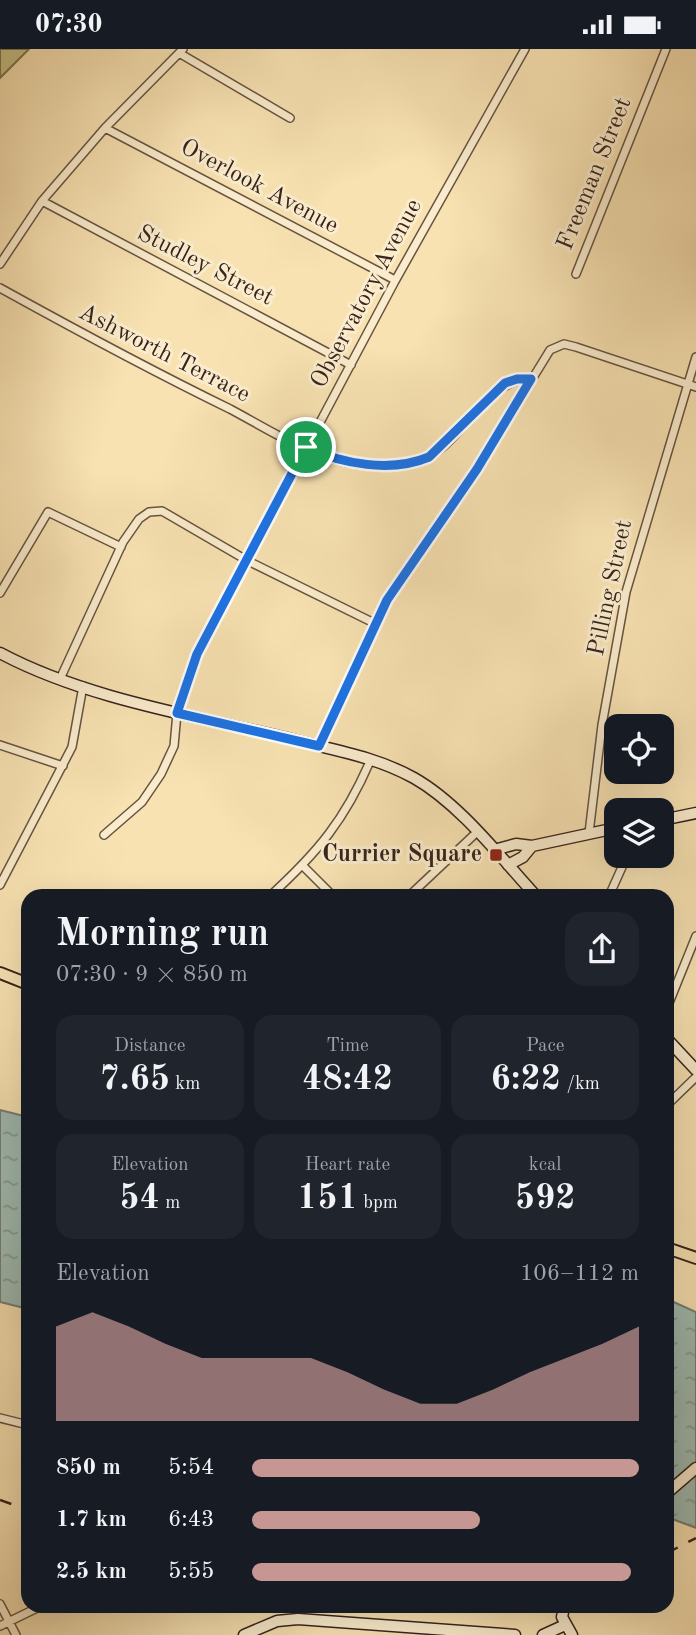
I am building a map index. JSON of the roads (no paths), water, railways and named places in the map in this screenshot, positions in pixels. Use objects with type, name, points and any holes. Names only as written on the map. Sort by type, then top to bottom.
[{"type":"main road","points":[[0,973],[21,981]]},
{"type":"main road","points":[[674,1250],[696,1258]]},
{"type":"street","name":"Observatory Avenue","points":[[104,835],[142,801],[161,774],[174,746],[177,713],[197,654],[395,280],[525,49]]},
{"type":"street","name":"Freeman Street","points":[[576,274],[666,49]]},
{"type":"street","points":[[0,264],[42,201],[105,128],[181,51],[290,118]]},
{"type":"street","name":"Overlook Avenue","points":[[105,128],[395,280]]},
{"type":"street","name":"Studley Street","points":[[42,201],[351,365]]},
{"type":"street","name":"Ashworth Terrace","points":[[0,288],[146,367],[331,459],[389,465],[414,463],[429,457],[449,440],[505,383],[531,379]]},
{"type":"street","points":[[319,746],[374,623],[477,469],[550,350],[564,344],[576,347],[692,386]]},
{"type":"street","name":"Pilling Street","points":[[589,833],[597,755],[626,593],[670,438],[692,386],[696,357]]},
{"type":"street","points":[[61,679],[121,547],[139,519],[149,512],[162,511],[248,561],[374,623]]},
{"type":"street","points":[[0,593],[48,512],[121,547]]},
{"type":"street","points":[[1,656],[61,679],[177,713],[371,759],[429,788],[494,850],[530,889]]},
{"type":"street","points":[[0,885],[72,747],[83,686]]},
{"type":"street","points":[[0,745],[63,766]]},
{"type":"street","points":[[278,889],[303,866],[328,837],[371,759]]},
{"type":"street","points":[[674,818],[696,813]]},
{"type":"street","points":[[494,850],[516,844],[532,846],[604,830]]},
{"type":"street","points":[[416,889],[476,833]]},
{"type":"street","points":[[508,865],[523,857],[532,846]]},
{"type":"street","points":[[303,866],[326,889]]},
{"type":"street","points":[[612,889],[622,868]]},
{"type":"street","points":[[674,991],[696,936]]},
{"type":"street","points":[[674,1046],[696,1070]]},
{"type":"street","points":[[674,1098],[696,1077]]},
{"type":"street","points":[[0,1418],[21,1423]]},
{"type":"street","points":[[674,1487],[696,1468]]},
{"type":"street","points":[[0,1604],[16,1635]]},
{"type":"street","points":[[0,1626],[26,1613]]},
{"type":"street","points":[[564,1613],[565,1625],[572,1635]]},
{"type":"street","points":[[244,1635],[286,1619],[514,1635]]},
{"type":"street","points":[[543,1635],[565,1625]]},
{"type":"water","points":[[0,1110],[21,1115],[21,1307],[0,1302]]},
{"type":"water","points":[[674,1302],[696,1312],[696,1528],[674,1520]]},
{"type":"railway","points":[[0,1500],[21,1508]]},
{"type":"railway","points":[[674,1549],[696,1538]]},
{"type":"place","name":"Currier Square","points":[[496,855]]}]
